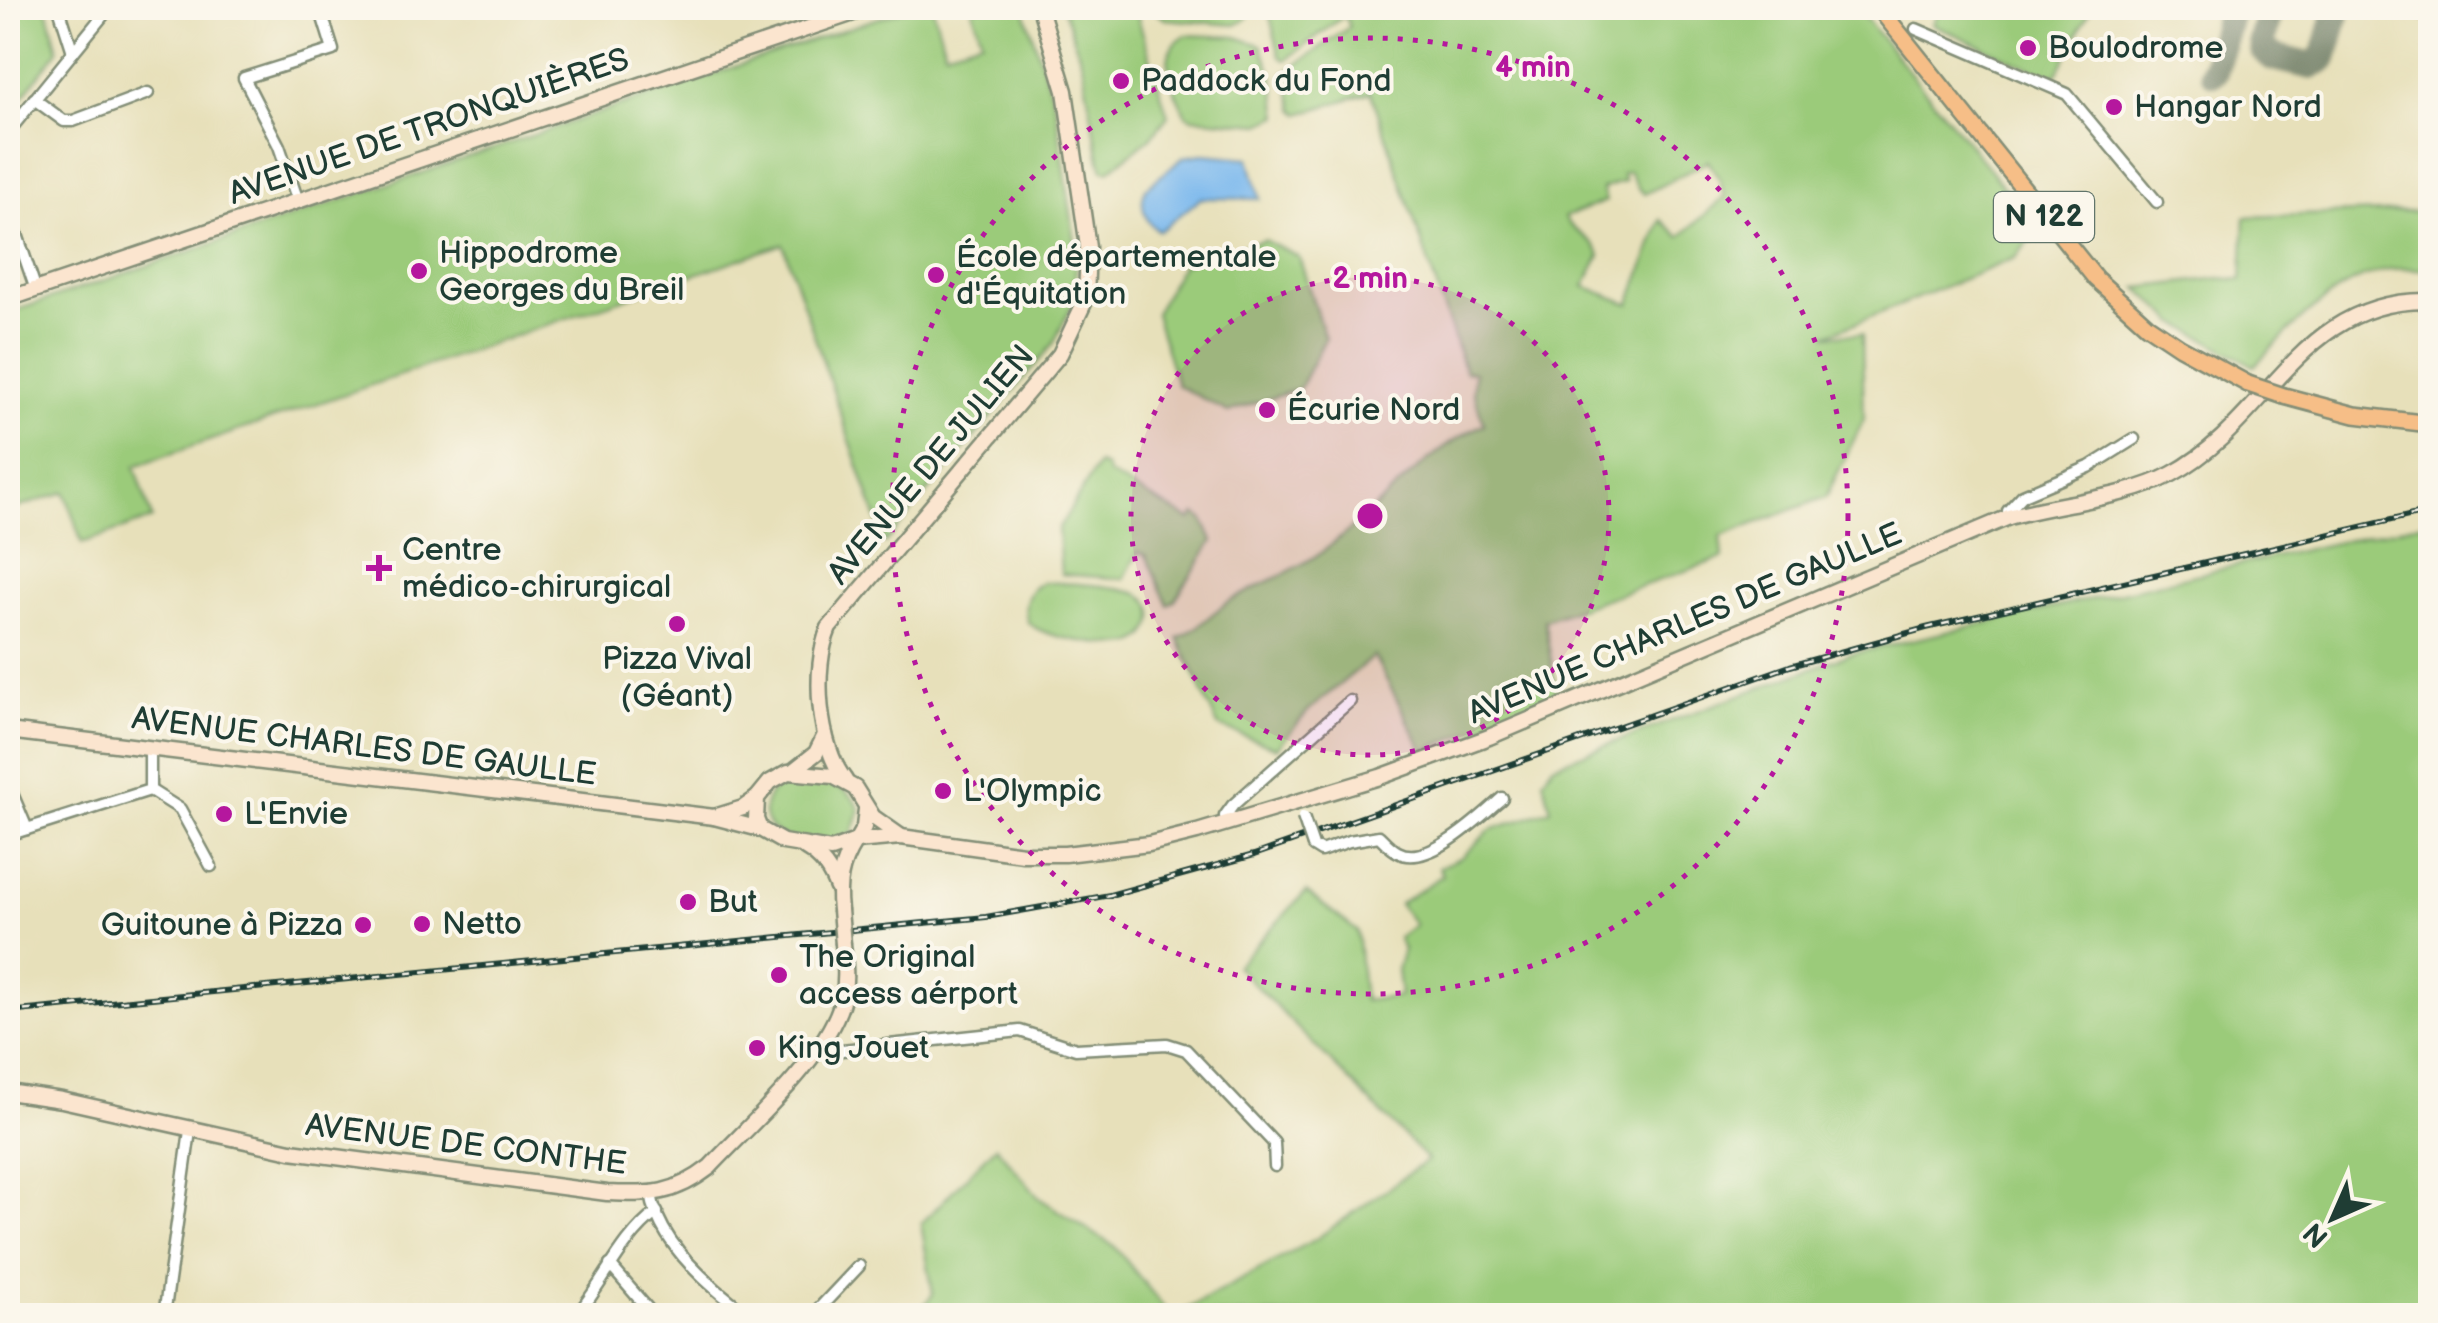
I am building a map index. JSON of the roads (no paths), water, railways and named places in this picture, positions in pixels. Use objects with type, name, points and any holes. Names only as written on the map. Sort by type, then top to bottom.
[{"type":"main road","name":"N 122","points":[[1879,8],[2096,279],[2147,324],[2180,348],[2248,384],[2355,415],[2430,424]]},
{"type":"street","points":[[60,8],[72,52]]},
{"type":"street","points":[[8,132],[109,8]]},
{"type":"street","points":[[298,201],[279,146],[244,78],[333,50],[320,8]]},
{"type":"street","name":"AVENUE DE TRONQUIÈRES","points":[[8,299],[829,14],[868,8]]},
{"type":"street","name":"AVENUE DE JULIEN","points":[[846,780],[834,765],[824,735],[820,663],[829,628],[1060,354],[1086,300],[1088,247],[1065,91],[1037,8]]},
{"type":"street","points":[[1916,29],[2067,94],[2157,202]]},
{"type":"street","points":[[34,99],[64,121],[72,121],[148,93]]},
{"type":"street","points":[[8,208],[36,290]]},
{"type":"street","name":"AVENUE CHARLES DE GAULLE","points":[[855,841],[877,836],[901,837],[1023,854],[1065,854],[1149,844],[1227,823],[1299,811],[1489,736],[2009,518],[2136,488],[2171,475],[2212,445],[2327,331],[2366,309],[2408,300],[2430,300]]},
{"type":"street","points":[[2009,518],[2008,511],[2023,496],[2089,467],[2134,438]]},
{"type":"street","points":[[1227,823],[1224,816],[1233,805],[1350,701]]},
{"type":"street","name":"AVENUE CHARLES DE GAULLE","points":[[8,731],[714,817],[760,829]]},
{"type":"street","points":[[714,817],[743,808],[758,798],[770,782],[792,772],[816,753],[824,735]]},
{"type":"street","points":[[150,749],[150,790]]},
{"type":"street","points":[[792,772],[846,780],[880,824],[901,837]]},
{"type":"street","points":[[8,784],[27,829]]},
{"type":"street","points":[[8,835],[150,790],[180,809],[211,866]]},
{"type":"street","points":[[758,798],[756,819],[760,829],[802,847],[830,850],[855,841],[864,827],[866,808]]},
{"type":"street","points":[[1299,811],[1312,846],[1321,852],[1378,836],[1400,854],[1419,856],[1454,838],[1502,798]]},
{"type":"street","name":"AVENUE DE CONTHE","points":[[8,1092],[62,1100],[291,1151],[607,1193],[674,1190],[710,1167],[823,1043],[843,998],[846,975],[838,889],[841,869],[855,841]]},
{"type":"street","points":[[802,847],[822,860],[838,889]]},
{"type":"street","points":[[823,1043],[842,1050],[1020,1030],[1076,1050],[1167,1044],[1186,1050],[1274,1143],[1274,1166]]},
{"type":"street","points":[[164,1316],[190,1130]]},
{"type":"street","points":[[651,1194],[657,1212],[684,1257],[704,1280],[750,1316]]},
{"type":"street","points":[[576,1316],[636,1230],[657,1212]]},
{"type":"street","points":[[610,1265],[654,1316]]},
{"type":"street","points":[[812,1316],[859,1266]]},
{"type":"water","points":[[1203,154],[1249,158],[1260,199],[1201,198],[1157,230],[1144,211],[1146,188],[1184,157]]},
{"type":"railway","points":[[8,1012],[986,917],[1110,895],[1254,855],[1790,666],[1926,628],[2430,511]]},
{"type":"place","name":"Boulodrome","points":[[2028,48]]},
{"type":"place","name":"Paddock du Fond","points":[[1121,81]]},
{"type":"place","name":"Hangar Nord","points":[[2114,107]]},
{"type":"place","name":"Hippodrome Georges du Breil","points":[[419,271]]},
{"type":"place","name":"École départementale d'Équitation","points":[[936,275]]},
{"type":"place","name":"Écurie Nord","points":[[1267,410]]},
{"type":"place","name":"Centre médico-chirurgical","points":[[379,568]]},
{"type":"place","name":"Pizza Vival (Géant)","points":[[677,624]]},
{"type":"place","name":"L'Olympic","points":[[943,791]]},
{"type":"place","name":"L'Envie","points":[[224,814]]},
{"type":"place","name":"But","points":[[688,902]]},
{"type":"place","name":"Netto","points":[[422,924]]},
{"type":"place","name":"Guitoune à Pizza","points":[[363,925]]},
{"type":"place","name":"The Original access aérport","points":[[779,975]]},
{"type":"place","name":"King Jouet","points":[[757,1048]]}]
